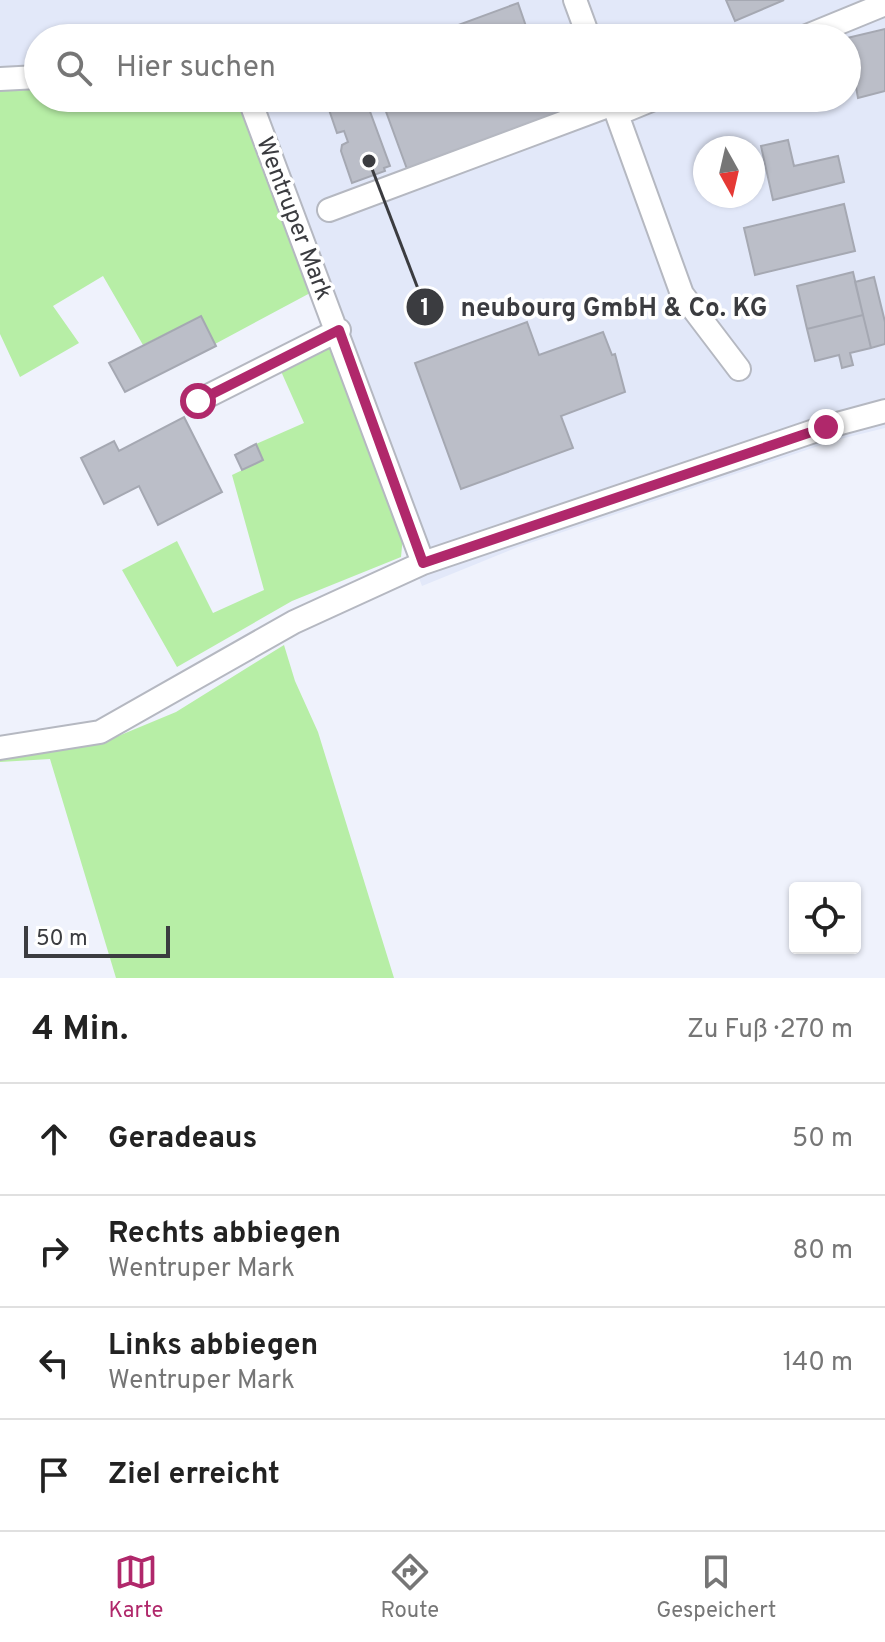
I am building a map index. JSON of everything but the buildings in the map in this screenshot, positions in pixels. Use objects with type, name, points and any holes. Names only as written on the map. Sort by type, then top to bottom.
[{"type":"street","points":[[575,0],[584,24]]},
{"type":"street","points":[[836,24],[885,4]]},
{"type":"street","points":[[0,79],[24,78]]},
{"type":"street","name":"Wentruper Mark","points":[[254,112],[339,330],[423,563]]},
{"type":"street","points":[[329,210],[595,112]]},
{"type":"street","points":[[617,112],[682,294],[739,369]]},
{"type":"street","points":[[198,401],[339,330]]},
{"type":"street","points":[[0,748],[100,732],[294,622],[423,563],[826,427],[885,411]]},
{"type":"shaded area","points":[[0,0],[885,0],[885,428],[836,440],[518,547],[422,586],[244,112],[861,112],[861,24],[24,24],[24,88],[0,89]]},
{"type":"green space","points":[[24,88],[24,112],[244,112],[312,292],[215,344],[201,316],[143,345],[103,276],[53,306],[79,343],[20,377],[0,334],[0,89]]},
{"type":"green space","points":[[333,346],[403,536],[401,557],[292,601],[177,667],[122,570],[177,541],[213,613],[264,590],[232,475],[263,460],[256,444],[304,423],[280,369]]},
{"type":"green space","points":[[284,645],[295,681],[318,732],[394,978],[116,978],[50,759],[0,762],[0,756],[99,744],[176,712]]},
{"type":"place","name":"neubourg GmbH & Co. KG","points":[[369,161]]},
{"type":"route","points":[[198,401],[339,330],[423,563],[826,427]]}]
